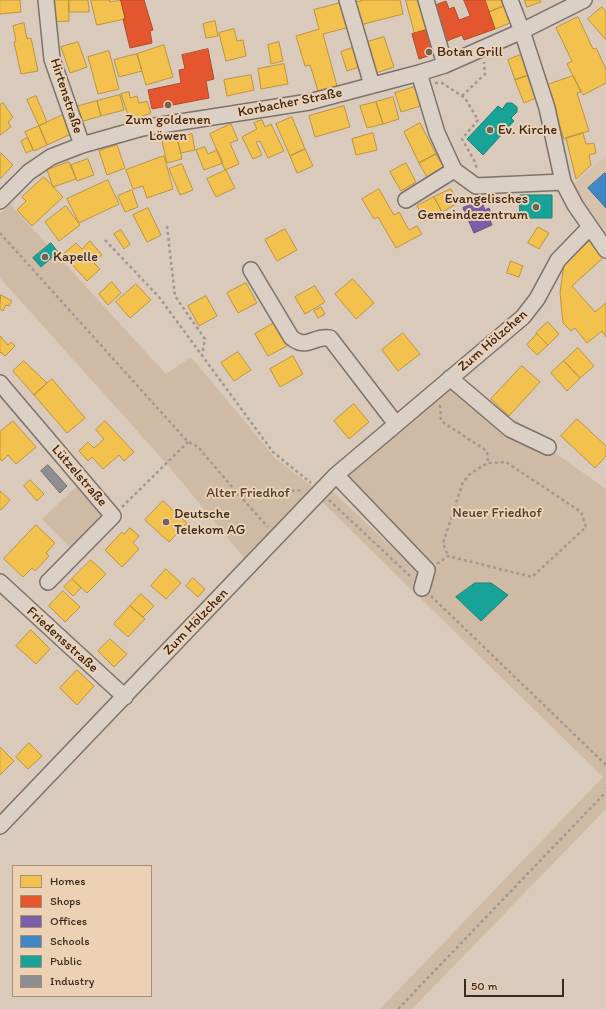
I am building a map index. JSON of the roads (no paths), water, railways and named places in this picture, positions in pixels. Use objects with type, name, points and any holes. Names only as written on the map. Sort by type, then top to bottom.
[{"type":"street","name":"Hirtenstraße","points":[[46,0],[52,59],[82,145]]},
{"type":"street","points":[[347,0],[372,85]]},
{"type":"street","points":[[426,0],[445,64]]},
{"type":"street","points":[[510,0],[522,31],[547,108],[563,182],[575,205],[606,250]]},
{"type":"street","name":"Korbacher Straße","points":[[0,201],[29,172],[51,157],[82,145],[142,128],[309,102],[419,73],[445,64],[522,31],[584,0]]},
{"type":"street","points":[[419,73],[437,133],[454,170],[476,186],[563,182]]},
{"type":"street","points":[[406,200],[454,170]]},
{"type":"street","name":"Zum Hölzchen","points":[[0,826],[336,475],[523,317],[537,299],[560,256],[590,227]]},
{"type":"street","points":[[251,270],[291,337],[298,343],[305,344],[322,337],[330,338],[396,424]]},
{"type":"street","points":[[450,378],[510,429],[548,447]]},
{"type":"street","name":"Lützelstraße","points":[[0,383],[113,516],[48,582]]},
{"type":"street","points":[[336,475],[427,570],[422,588]]},
{"type":"street","name":"Friedensstraße","points":[[0,582],[125,697]]},
{"type":"place","name":"Botan Grill","points":[[429,52]]},
{"type":"place","name":"Zum goldenen Löwen","points":[[168,105]]},
{"type":"place","name":"Ev. Kirche","points":[[490,130]]},
{"type":"place","name":"Evangelisches Gemeindezentrum","points":[[536,207]]},
{"type":"place","name":"Kapelle","points":[[45,257]]},
{"type":"place","name":"Deutsche Telekom AG","points":[[166,522]]},
{"type":"park label","name":"Alter Friedhof","points":[[248,493]]},
{"type":"park label","name":"Neuer Friedhof","points":[[497,513]]}]
